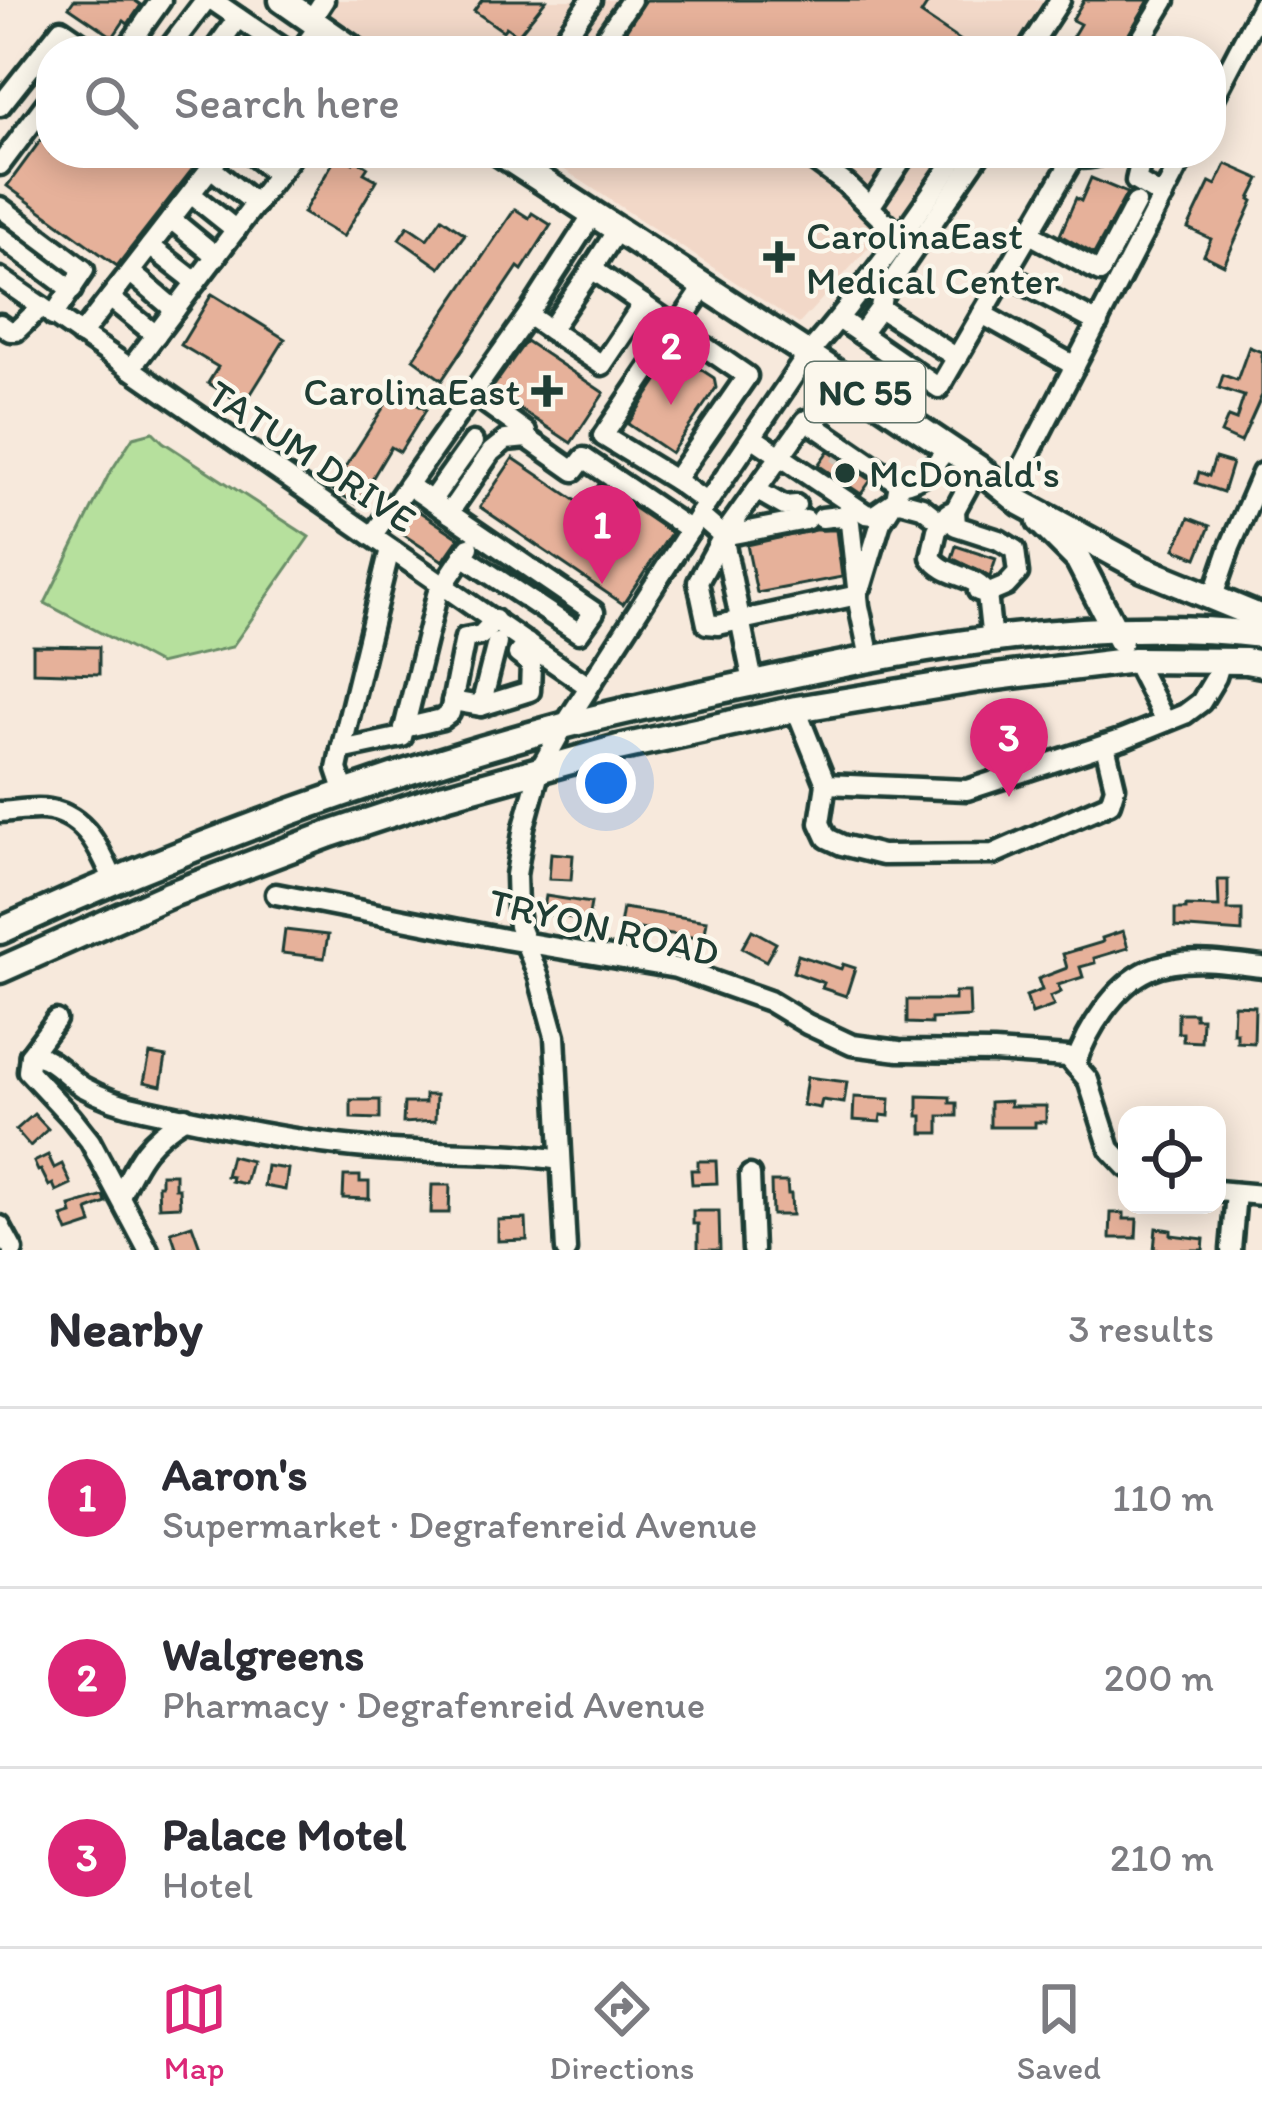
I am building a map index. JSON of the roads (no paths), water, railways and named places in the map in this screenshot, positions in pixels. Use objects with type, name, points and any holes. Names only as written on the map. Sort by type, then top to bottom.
[{"type":"main road","points":[[282,0],[318,15],[340,36]]},
{"type":"main road","name":"NC 55","points":[[523,168],[978,468],[1078,559],[1112,628],[1134,660]]},
{"type":"main road","name":"NC 55","points":[[1015,498],[1143,569],[1212,599],[1258,629]]},
{"type":"main road","points":[[0,932],[238,830],[413,770],[564,726],[861,660],[992,641],[1112,628],[1258,629],[1243,662],[1134,660],[860,697],[540,769],[426,802],[230,870],[0,967]]},
{"type":"main road","points":[[0,967],[40,937],[112,901],[117,896],[114,881]]},
{"type":"street","points":[[135,36],[161,0]]},
{"type":"street","points":[[179,36],[209,0],[238,18],[255,36]]},
{"type":"street","points":[[566,36],[590,0]]},
{"type":"street","points":[[611,36],[631,0]]},
{"type":"street","points":[[1037,36],[1060,0]]},
{"type":"street","points":[[1143,36],[1165,0]]},
{"type":"street","points":[[1226,70],[1255,5]]},
{"type":"street","points":[[225,36],[238,18]]},
{"type":"street","points":[[568,33],[587,36]]},
{"type":"street","points":[[0,106],[36,60]]},
{"type":"street","points":[[0,165],[36,117]]},
{"type":"street","points":[[81,335],[210,168]]},
{"type":"street","points":[[223,168],[256,204]]},
{"type":"street","points":[[269,168],[278,175]]},
{"type":"street","points":[[130,369],[283,168]]},
{"type":"street","points":[[830,168],[901,238]]},
{"type":"street","points":[[870,207],[896,168]]},
{"type":"street","points":[[566,1250],[555,1036],[517,908],[516,875],[540,769],[588,686],[808,354],[901,238],[949,168]]},
{"type":"street","points":[[861,334],[970,168]]},
{"type":"street","points":[[839,319],[939,388],[1065,168]]},
{"type":"street","points":[[1122,168],[1162,197]]},
{"type":"street","points":[[1136,181],[1139,168]]},
{"type":"street","points":[[1015,498],[1075,366],[1177,168]]},
{"type":"street","points":[[190,194],[236,230]]},
{"type":"street","points":[[1100,272],[1136,203]]},
{"type":"street","points":[[0,207],[82,267],[83,274],[47,312],[16,331],[0,324]]},
{"type":"street","points":[[372,536],[593,214]]},
{"type":"street","points":[[171,219],[216,256]]},
{"type":"street","points":[[550,330],[617,230]]},
{"type":"street","points":[[1030,234],[1117,285]]},
{"type":"street","points":[[0,236],[72,290]]},
{"type":"street","points":[[150,246],[196,282]]},
{"type":"street","points":[[592,269],[747,376],[675,480]]},
{"type":"street","points":[[130,272],[175,310]]},
{"type":"street","points":[[1006,274],[1098,323]]},
{"type":"street","name":"TATUM DRIVE","points":[[0,278],[443,585],[491,633],[588,686]]},
{"type":"street","points":[[699,516],[675,480],[603,436],[705,286]]},
{"type":"street","points":[[110,298],[156,335]]},
{"type":"street","points":[[527,315],[602,365],[643,304]]},
{"type":"street","points":[[880,308],[957,358]]},
{"type":"street","points":[[982,314],[1075,366]]},
{"type":"street","points":[[839,451],[844,379]]},
{"type":"street","points":[[472,393],[526,432],[527,438]]},
{"type":"street","points":[[858,596],[718,626],[706,624],[698,582],[723,536],[806,420],[871,476],[895,487]]},
{"type":"street","points":[[752,437],[874,515],[895,487],[929,473],[947,448]]},
{"type":"street","points":[[449,513],[491,452],[506,440],[527,438],[574,471],[584,458],[699,516],[723,536],[753,682]]},
{"type":"street","points":[[431,501],[473,442]]},
{"type":"street","points":[[839,451],[936,518]]},
{"type":"street","points":[[978,468],[955,510],[937,530],[931,557],[941,570],[981,584],[987,594],[992,641]]},
{"type":"street","points":[[1212,599],[1262,473]]},
{"type":"street","points":[[408,485],[594,611],[579,633],[463,556]]},
{"type":"street","points":[[858,596],[895,487]]},
{"type":"street","points":[[756,490],[784,506],[839,516],[850,524],[858,596],[860,697]]},
{"type":"street","points":[[955,510],[956,526],[1000,540],[1015,550],[1018,573],[1006,586],[987,594],[931,575],[924,546],[936,518],[955,510]]},
{"type":"street","points":[[723,536],[808,514]]},
{"type":"street","points":[[413,770],[403,733],[436,595],[478,533]]},
{"type":"street","points":[[345,793],[337,769],[391,549]]},
{"type":"street","points":[[587,621],[618,640]]},
{"type":"street","points":[[341,750],[442,719],[450,712],[465,638],[491,633],[481,706]]},
{"type":"street","points":[[452,701],[481,706],[530,691],[531,664],[522,648]]},
{"type":"street","points":[[1134,660],[1166,721]]},
{"type":"street","points":[[826,784],[967,790],[1185,714],[1201,702],[1216,677],[1243,662]]},
{"type":"street","points":[[796,709],[826,784],[820,824],[827,838],[882,855],[993,854],[1110,802],[1115,787],[1106,745]]},
{"type":"street","points":[[0,812],[50,810],[74,818],[94,839],[114,881]]},
{"type":"street","name":"TRYON ROAD","points":[[276,894],[676,968],[769,1001],[852,1045],[1068,1057],[1075,1065]]},
{"type":"street","points":[[1118,1158],[1110,1149],[1088,1080],[1075,1065],[1085,1035],[1103,1011],[1149,970],[1201,962],[1262,968]]},
{"type":"street","points":[[56,1020],[29,1055],[28,1071],[90,1141],[148,1250]]},
{"type":"street","points":[[29,1055],[40,1055],[82,1086],[121,1103],[185,1117],[334,1145],[561,1160]]},
{"type":"street","points":[[120,1196],[133,1167],[152,1143],[185,1117]]},
{"type":"street","points":[[750,1174],[754,1250]]},
{"type":"street","points":[[1231,1250],[1226,1192],[1262,1195]]},
{"type":"street","points":[[0,1226],[13,1250]]},
{"type":"tunnel","points":[[836,453],[842,457]]},
{"type":"tunnel","points":[[856,466],[860,469]]},
{"type":"place","name":"CarolinaEast Medical Center","points":[[779,257]]},
{"type":"place","name":"CarolinaEast","points":[[547,391]]},
{"type":"place","name":"Walgreens","points":[[671,405]]},
{"type":"place","name":"McDonald's","points":[[845,473]]},
{"type":"place","name":"Aaron's","points":[[602,584]]},
{"type":"place","name":"Palace Motel","points":[[1009,797]]}]
